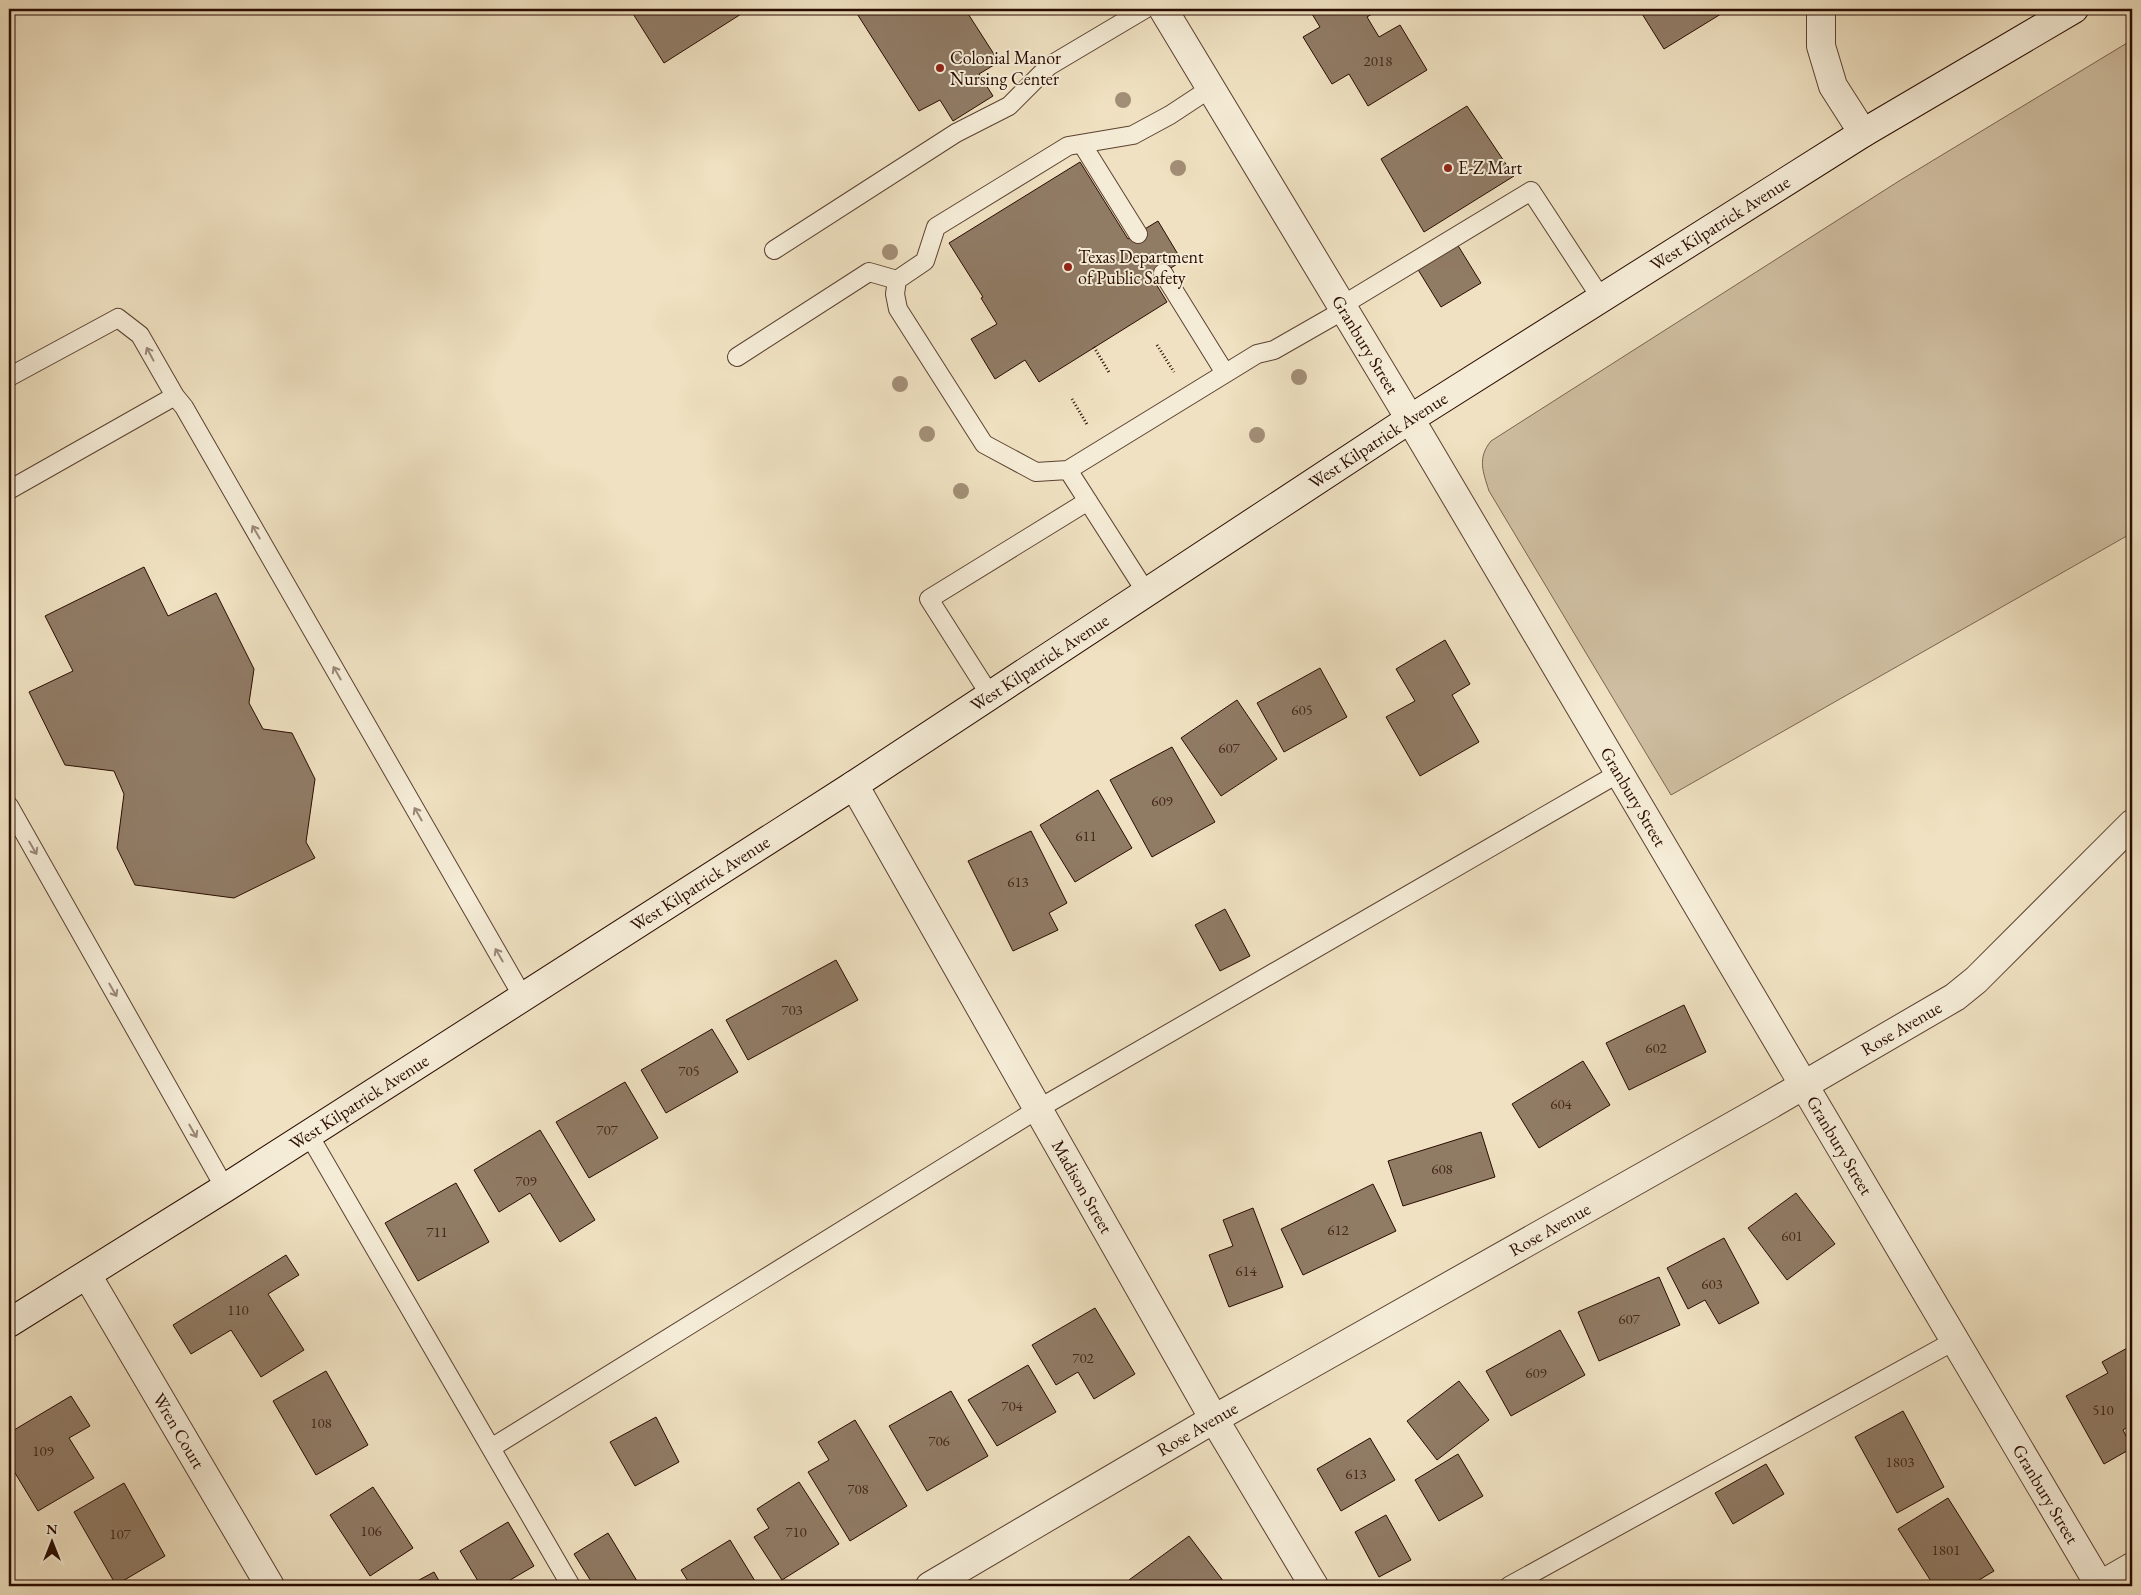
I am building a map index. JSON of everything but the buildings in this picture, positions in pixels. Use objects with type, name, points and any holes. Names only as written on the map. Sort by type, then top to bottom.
[{"type":"street","name":"Granbury Street","points":[[1163,9],[1410,419],[2100,1586]]},
{"type":"street","points":[[1821,9],[1821,46],[1833,86],[1863,133]]},
{"type":"street","name":"West Kilpatrick Avenue","points":[[9,1323],[309,1135],[854,785],[1410,419],[1863,133],[2074,9]]},
{"type":"street","name":"Madison Street","points":[[854,785],[1214,1418],[1314,1586]]},
{"type":"street","name":"Rose Avenue","points":[[930,1586],[1214,1418],[1804,1086],[1954,997],[1976,980],[2132,824]]},
{"type":"street","name":"Wren Court","points":[[87,1275],[270,1586]]},
{"type":"street","points":[[2100,1586],[2132,1567]]},
{"type":"lane","points":[[774,250],[956,133],[1009,106],[1049,66],[1145,9]]},
{"type":"lane","points":[[1211,88],[1170,115],[1133,135],[1068,146],[936,227],[925,262],[897,280],[894,294],[898,309],[984,444],[1036,472],[1068,470],[1257,354],[1274,350],[1532,191],[1601,298]]},
{"type":"lane","points":[[1082,144],[1138,234]]},
{"type":"lane","points":[[737,357],[869,272],[897,280]]},
{"type":"lane","points":[[1163,273],[1225,373]]},
{"type":"lane","points":[[9,377],[118,318],[140,335],[175,396],[189,416],[523,997]]},
{"type":"lane","points":[[9,490],[175,396]]},
{"type":"lane","points":[[1068,470],[1146,592]]},
{"type":"lane","points":[[990,695],[929,599],[1088,501]]},
{"type":"lane","points":[[491,1448],[1038,1109],[1619,773]]},
{"type":"lane","points":[[9,806],[225,1188]]},
{"type":"lane","points":[[309,1135],[571,1586]]},
{"type":"lane","points":[[1509,1586],[1954,1341]]},
{"type":"path","points":[[1094,347],[1110,374]]},
{"type":"shaded area","points":[[2132,40],[2132,533],[1671,795],[1489,491],[1482,465],[1487,447],[1491,441],[1899,181]]},
{"type":"place","name":"Colonial Manor Nursing Center","points":[[940,68]]},
{"type":"place","name":"E-Z Mart","points":[[1448,168]]},
{"type":"place","name":"Texas Department of Public Safety","points":[[1068,267]]}]
